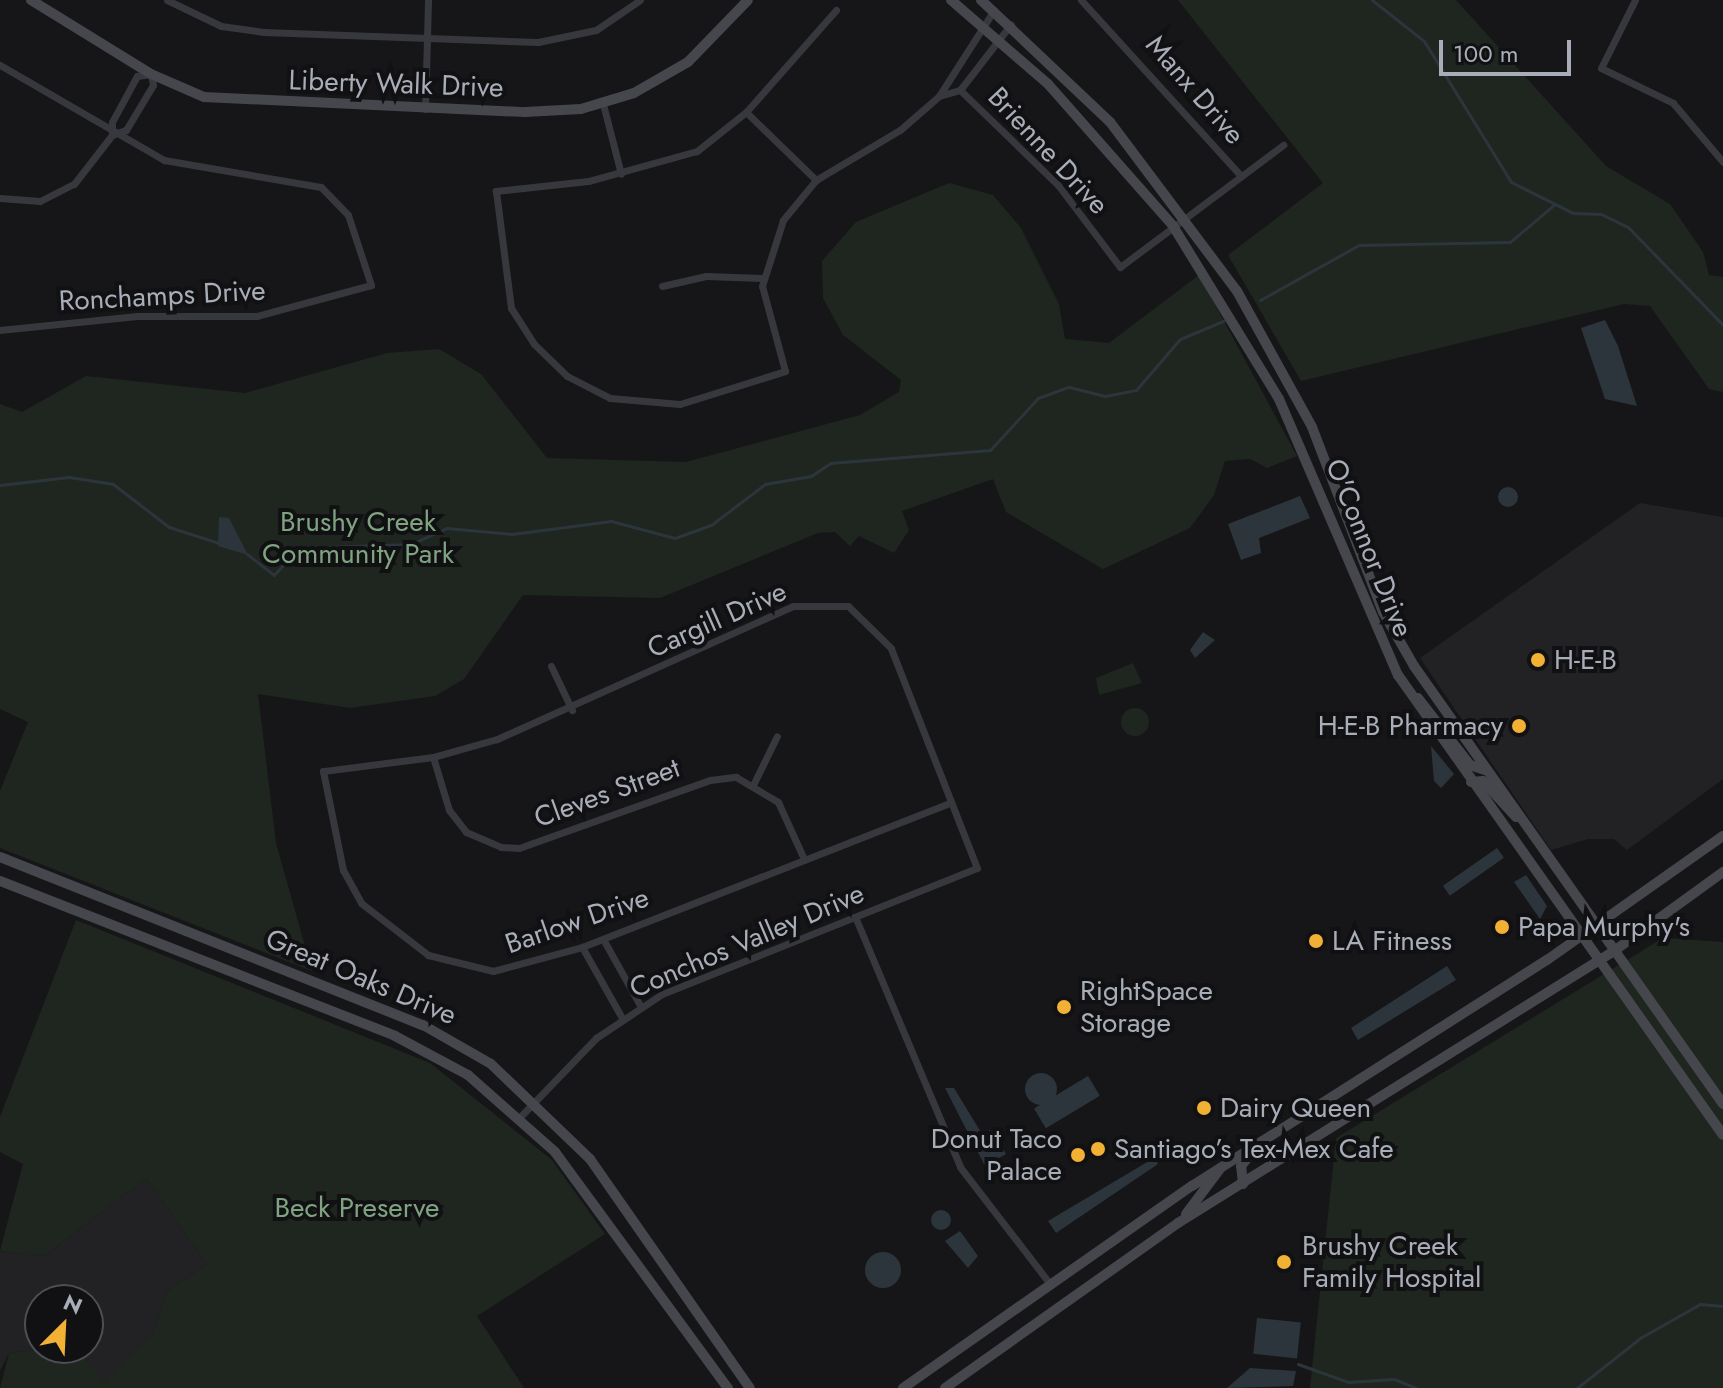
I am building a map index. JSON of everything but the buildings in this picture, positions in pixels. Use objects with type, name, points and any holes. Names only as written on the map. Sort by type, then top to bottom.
[{"type":"main road","name":"Liberty Walk Drive","points":[[31,0],[151,74],[238,102],[555,112],[603,104],[688,62],[748,0]]},
{"type":"main road","name":"O'Connor Drive","points":[[951,0],[999,39],[1116,154],[1173,226],[1279,399],[1403,683],[1723,1135]]},
{"type":"main road","name":"O'Connor Drive","points":[[981,0],[1011,24],[1110,122],[1187,217],[1285,371],[1337,485],[1383,612],[1487,771],[1723,1104]]},
{"type":"main road","points":[[1403,683],[1470,765],[1487,771]]},
{"type":"main road","points":[[1471,782],[1483,781],[1527,826]]},
{"type":"main road","points":[[903,1388],[1220,1169],[1583,936],[1723,836]]},
{"type":"main road","name":"Great Oaks Drive","points":[[0,857],[423,1025],[537,1101],[590,1159],[750,1388]]},
{"type":"main road","points":[[945,1388],[1178,1223],[1614,951],[1723,872]]},
{"type":"main road","name":"Great Oaks Drive","points":[[0,881],[395,1036],[455,1066],[520,1117],[574,1175],[728,1388]]},
{"type":"main road","points":[[1243,1184],[1241,1166],[1257,1147]]},
{"type":"main road","points":[[1178,1223],[1220,1169]]},
{"type":"street","points":[[167,0],[221,26],[428,37],[568,39],[640,0]]},
{"type":"street","points":[[425,109],[428,0]]},
{"type":"street","name":"Manx Drive","points":[[1081,0],[1241,176]]},
{"type":"street","points":[[1635,0],[1601,68],[1673,103],[1723,162]]},
{"type":"street","points":[[836,10],[746,112],[697,151],[621,174],[496,191],[511,308],[534,344],[580,385],[624,401],[680,404],[785,371],[765,317],[762,278],[783,220],[816,180],[900,130],[939,96],[994,10]]},
{"type":"street","points":[[939,96],[960,90],[1011,24]]},
{"type":"street","points":[[0,65],[112,135]]},
{"type":"street","points":[[0,198],[18,203],[57,195],[112,135],[126,130],[153,85],[151,74],[137,76],[112,122],[112,135]]},
{"type":"street","name":"Brienne Drive","points":[[960,90],[1058,185],[1120,267],[1173,226]]},
{"type":"street","points":[[603,104],[621,174]]},
{"type":"street","points":[[746,112],[816,180]]},
{"type":"street","name":"Ronchamps Drive","points":[[0,330],[137,316],[257,316],[371,285],[348,215],[321,187],[191,167],[112,135]]},
{"type":"street","points":[[1173,226],[1283,145]]},
{"type":"street","points":[[662,286],[706,276],[762,278]]},
{"type":"street","name":"Cargill Drive","points":[[323,771],[433,757],[572,710],[793,606],[848,606],[891,648],[947,804],[977,868]]},
{"type":"street","points":[[551,666],[572,710]]},
{"type":"street","points":[[777,736],[754,783],[778,802],[804,859]]},
{"type":"street","name":"Cleves Street","points":[[433,757],[449,810],[466,832],[501,847],[519,848],[710,780],[754,783]]},
{"type":"street","name":"Barlow Drive","points":[[323,771],[343,870],[361,903],[400,938],[456,965],[493,971],[582,947],[947,804]]},
{"type":"street","name":"Conchos Valley Drive","points":[[520,1117],[622,1018],[641,1007],[977,868]]},
{"type":"street","points":[[856,919],[960,1167],[1051,1285]]},
{"type":"street","points":[[603,939],[641,1007]]},
{"type":"street","points":[[582,947],[622,1018]]},
{"type":"shaded area","points":[[1605,320],[1618,346],[1637,406],[1605,399],[1581,328]]},
{"type":"shaded area","points":[[1508,487],[1515,490],[1518,497],[1515,504],[1508,507],[1501,504],[1498,497],[1501,490]]},
{"type":"shaded area","points":[[1300,496],[1310,518],[1259,538],[1261,553],[1241,560],[1228,524]]},
{"type":"shaded area","points":[[1640,503],[1723,517],[1723,779],[1627,850],[1614,839],[1588,839],[1551,850],[1420,658]]},
{"type":"shaded area","points":[[219,517],[229,518],[248,555],[218,546]]},
{"type":"shaded area","points":[[1203,632],[1215,640],[1195,658],[1190,650]]},
{"type":"shaded area","points":[[1431,746],[1454,774],[1441,788],[1434,781]]},
{"type":"shaded area","points":[[1497,848],[1504,858],[1450,896],[1443,886]]},
{"type":"shaded area","points":[[1526,875],[1547,906],[1540,919],[1514,882]]},
{"type":"shaded area","points":[[1447,966],[1456,980],[1358,1040],[1351,1028]]},
{"type":"shaded area","points":[[1041,1073],[1052,1078],[1057,1089],[1052,1100],[1041,1105],[1030,1100],[1025,1089],[1030,1078]]},
{"type":"shaded area","points":[[1088,1076],[1100,1096],[1046,1128],[1034,1108]]},
{"type":"shaded area","points":[[945,1088],[954,1088],[982,1134],[990,1130],[1006,1154],[985,1166]]},
{"type":"shaded area","points":[[1154,1158],[1158,1164],[1056,1233],[1048,1221]]},
{"type":"shaded area","points":[[146,1178],[207,1264],[168,1290],[153,1333],[105,1384],[89,1364],[104,1364],[104,1284],[24,1284],[24,1351],[9,1353],[0,1371],[0,1251],[44,1256]]},
{"type":"shaded area","points":[[937,1210],[945,1210],[951,1220],[945,1230],[937,1230],[931,1224],[931,1216]]},
{"type":"shaded area","points":[[960,1231],[978,1256],[968,1268],[945,1241]]},
{"type":"shaded area","points":[[883,1252],[896,1257],[901,1270],[896,1283],[883,1288],[870,1283],[865,1270],[870,1257]]},
{"type":"shaded area","points":[[1257,1318],[1301,1323],[1297,1358],[1253,1354]]},
{"type":"shaded area","points":[[1250,1368],[1296,1371],[1293,1386],[1227,1388]]},
{"type":"green space","points":[[1178,0],[1456,0],[1606,166],[1670,204],[1703,252],[1709,275],[1723,277],[1723,392],[1709,389],[1650,306],[1624,304],[1301,381],[1228,255],[1323,183]]},
{"type":"green space","name":"Brushy Creek Community Park","points":[[949,183],[993,195],[1021,228],[1059,304],[1065,339],[1109,343],[1199,275],[1297,456],[1267,468],[1250,459],[1225,461],[1214,495],[1190,528],[1103,569],[1006,512],[993,479],[902,511],[909,530],[894,553],[859,536],[850,546],[835,532],[818,533],[660,598],[523,595],[464,679],[435,696],[350,708],[258,694],[276,843],[312,971],[0,848],[0,791],[28,722],[0,709],[0,404],[22,412],[86,376],[245,393],[387,353],[439,349],[481,374],[547,458],[686,462],[860,415],[899,392],[901,380],[843,335],[823,298],[822,261],[856,222]]},
{"type":"green space","points":[[1133,663],[1142,683],[1099,695],[1096,678]]},
{"type":"green space","points":[[1135,708],[1145,712],[1149,722],[1145,732],[1135,736],[1125,732],[1121,722],[1125,712]]},
{"type":"green space","name":"Beck Preserve","points":[[76,920],[430,1063],[552,1160],[605,1234],[477,1316],[524,1388],[0,1388],[9,1353],[24,1351],[24,1364],[90,1364],[105,1383],[153,1333],[168,1290],[207,1264],[146,1178],[44,1256],[0,1251],[23,1164],[0,1152],[0,1117]]},
{"type":"green space","points":[[1663,938],[1723,942],[1723,1388],[1310,1388],[1336,1138]]},
{"type":"waterway","points":[[1372,0],[1424,41],[1511,182],[1573,213],[1601,214],[1628,227],[1723,325]]},
{"type":"waterway","points":[[1260,300],[1359,245],[1510,242],[1555,204]]},
{"type":"waterway","points":[[247,554],[274,575],[298,548],[411,544],[447,528],[512,534],[611,521],[675,538],[711,525],[765,484],[811,476],[830,463],[990,450],[1038,398],[1069,387],[1105,396],[1136,390],[1180,339],[1223,321]]},
{"type":"waterway","points":[[0,485],[69,477],[113,484],[169,527],[222,544]]},
{"type":"waterway","points":[[1577,1388],[1640,1338],[1700,1304],[1723,1306]]},
{"type":"waterway","points":[[1298,1364],[1348,1382],[1394,1379],[1416,1388]]},
{"type":"place","name":"H-E-B","points":[[1538,660]]},
{"type":"place","name":"H-E-B Pharmacy","points":[[1519,726]]},
{"type":"place","name":"Papa Murphy's","points":[[1502,927]]},
{"type":"place","name":"LA Fitness","points":[[1316,941]]},
{"type":"place","name":"RightSpace Storage","points":[[1064,1007]]},
{"type":"place","name":"Dairy Queen","points":[[1204,1108]]},
{"type":"place","name":"Santiago’s Tex-Mex Cafe","points":[[1098,1149]]},
{"type":"place","name":"Donut Taco Palace","points":[[1078,1155]]},
{"type":"place","name":"Brushy Creek Family Hospital","points":[[1284,1262]]}]
